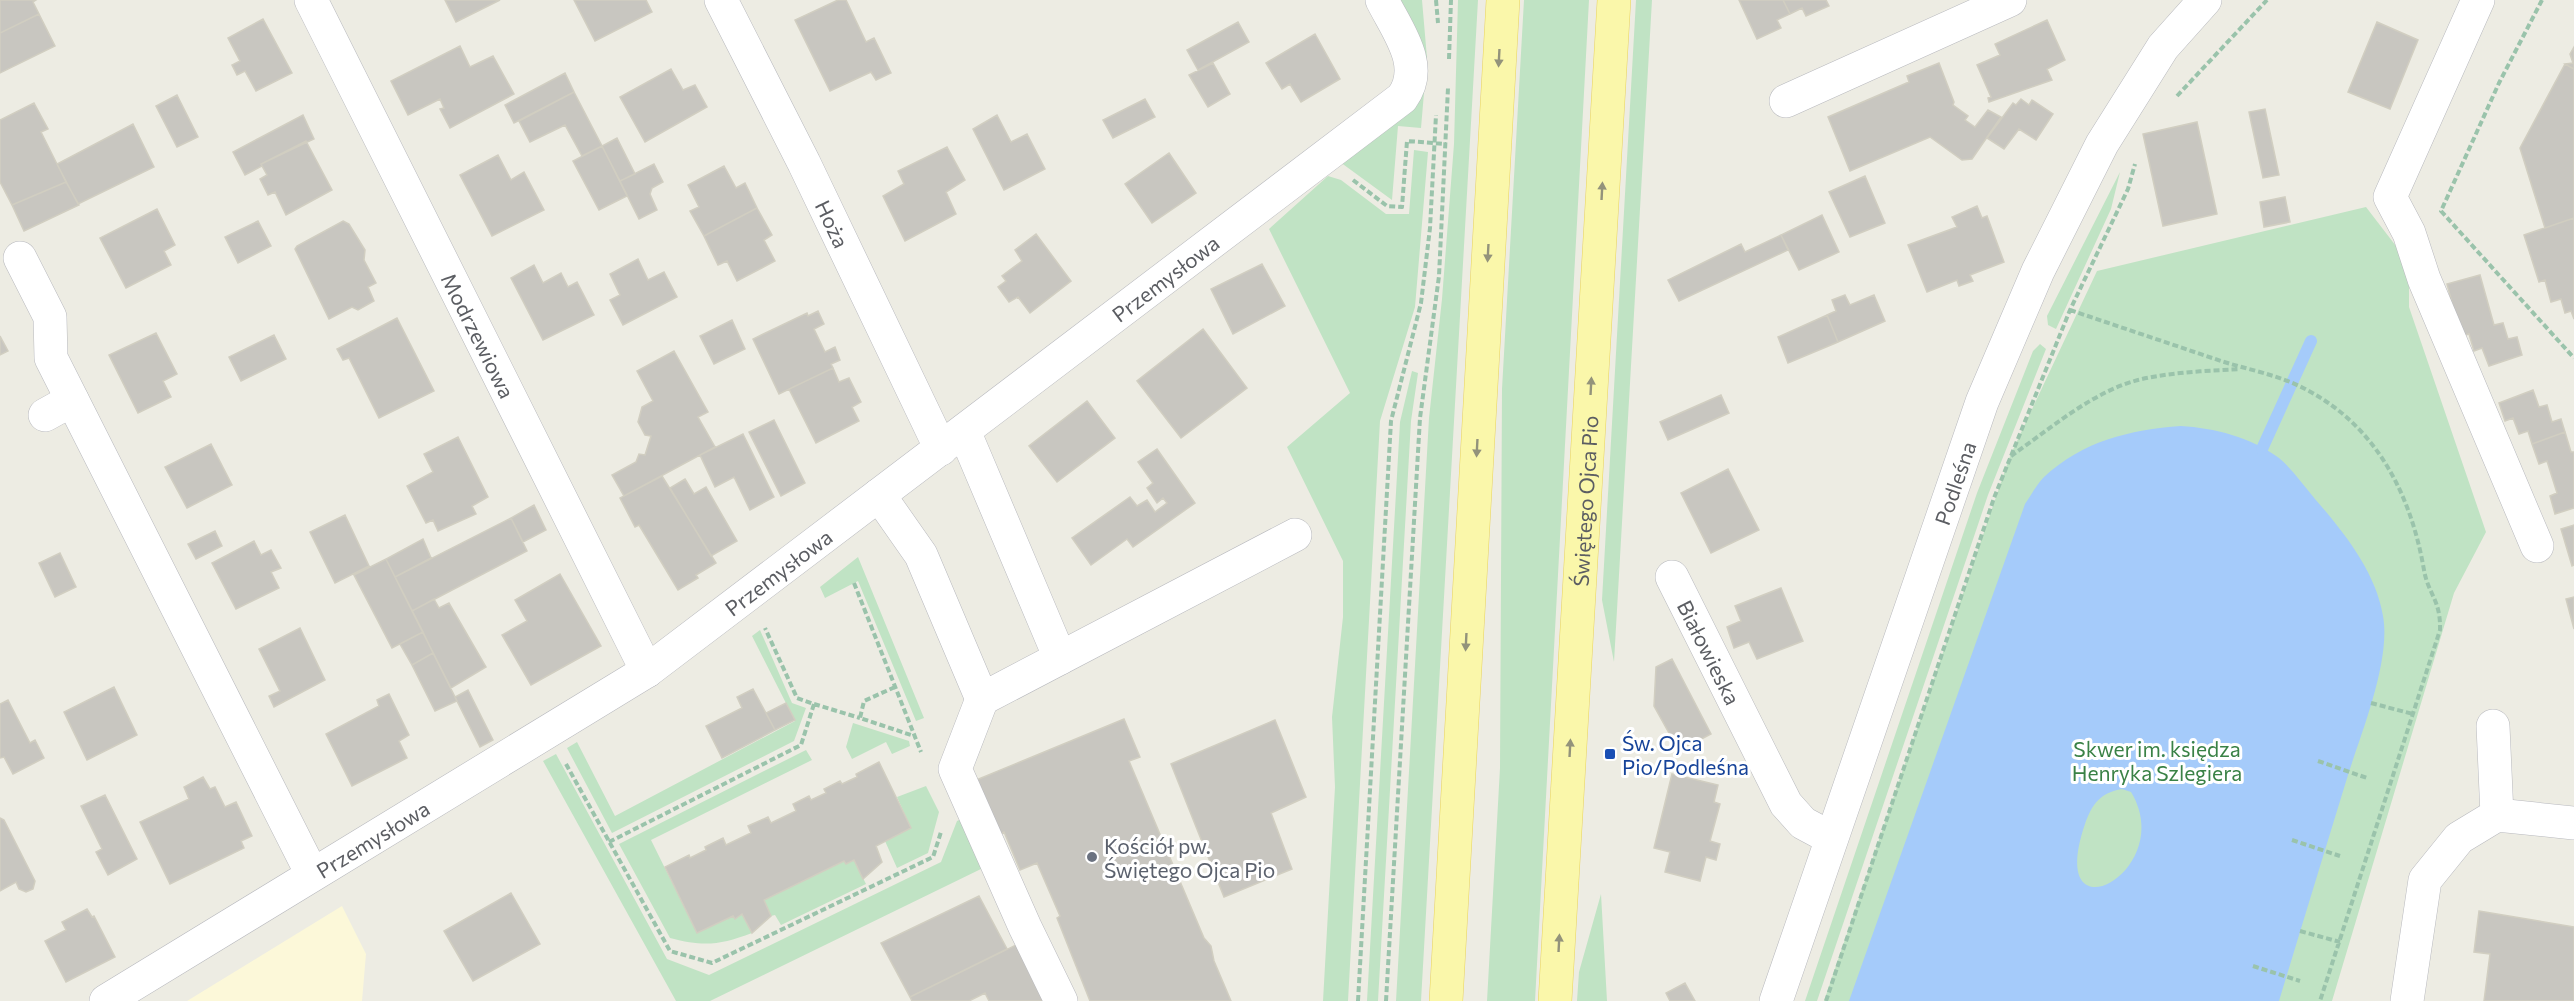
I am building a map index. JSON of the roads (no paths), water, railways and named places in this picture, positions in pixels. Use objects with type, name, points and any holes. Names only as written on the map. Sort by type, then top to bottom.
[{"type":"main road","points":[[1446,1001],[1503,0]]},
{"type":"main road","name":"Świętego Ojca Pio","points":[[1555,1001],[1614,0]]},
{"type":"street","name":"Modrzewiowa","points":[[311,0],[647,671]]},
{"type":"street","name":"Hoża","points":[[721,0],[804,163],[952,440],[1060,658]]},
{"type":"street","name":"Przemysłowa","points":[[106,1001],[647,671],[1402,98],[1410,87],[1412,63],[1382,0]]},
{"type":"street","points":[[1786,101],[2010,0]]},
{"type":"street","name":"Podleśna","points":[[1776,1001],[1982,402],[2038,271],[2102,144],[2163,47],[2205,0]]},
{"type":"street","points":[[2478,0],[2390,197],[2409,233],[2424,279],[2537,546]]},
{"type":"street","points":[[20,258],[50,317],[51,358],[58,408],[312,874]]},
{"type":"street","points":[[879,495],[921,555],[982,699]]},
{"type":"street","points":[[1061,1001],[1025,927],[955,769],[982,699],[1295,535]]},
{"type":"street","name":"Białowieska","points":[[1672,577],[1786,804],[1803,823],[1831,838]]},
{"type":"street","points":[[2493,726],[2497,815]]},
{"type":"street","points":[[2407,1001],[2425,880],[2459,838],[2497,815],[2574,823]]},
{"type":"water","name":"Skwer im. księdza Henryka Szlegiera","points":[[2181,426],[2219,431],[2257,444],[2279,458],[2326,511],[2357,553],[2373,584],[2383,616],[2383,653],[2374,696],[2279,1001],[1849,1001],[2025,504],[2044,477],[2075,454],[2125,434]],"holes":[[[2122,789],[2131,792],[2141,821],[2138,847],[2127,868],[2111,882],[2094,887],[2082,880],[2077,860],[2085,824],[2094,805],[2102,797]]]},
{"type":"waterway","points":[[2262,449],[2311,341]]},
{"type":"place","name":"Św. Ojca Pio/Podleśna","points":[[1610,754]]},
{"type":"place","name":"Kościół pw. Świętego Ojca Pio","points":[[1092,857]]}]
